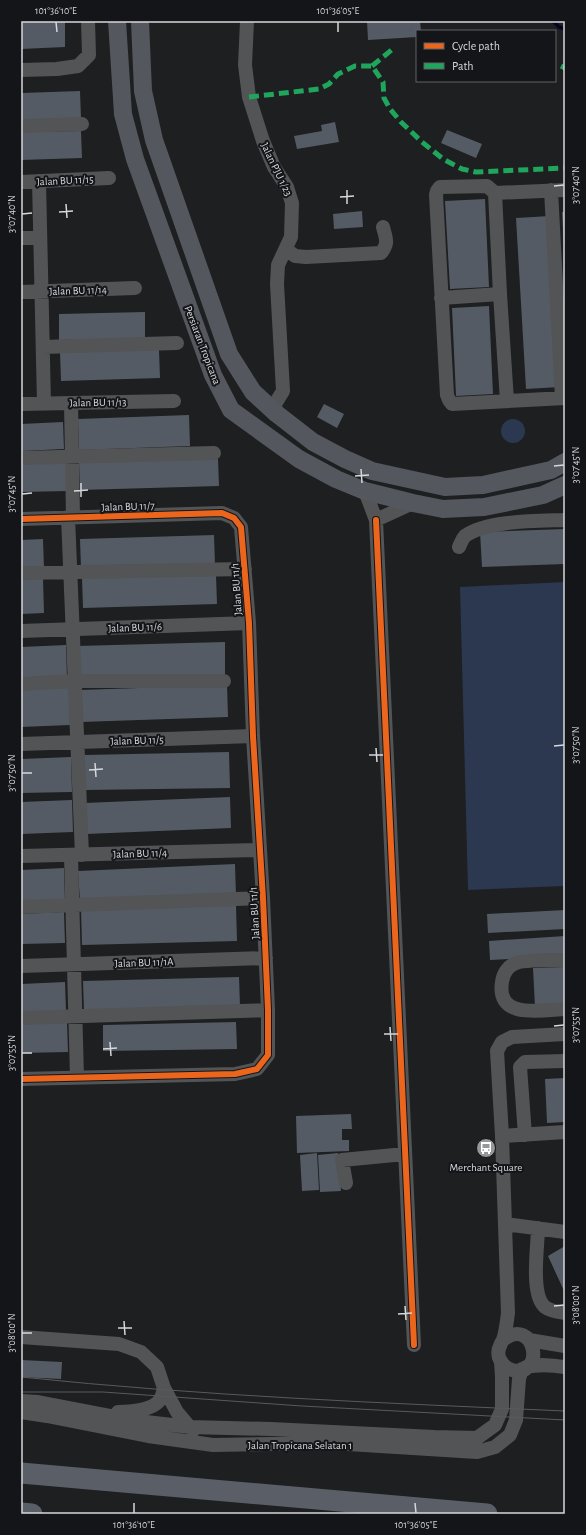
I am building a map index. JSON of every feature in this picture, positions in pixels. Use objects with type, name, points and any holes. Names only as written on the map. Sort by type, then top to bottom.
[{"type":"highway","points":[[21,1473],[487,1514]]},
{"type":"highway","points":[[21,1513],[32,1514]]},
{"type":"main road","name":"Persiaran Tropicana","points":[[117,21],[122,114],[136,160],[213,375],[231,410],[299,459],[336,479],[365,491],[413,503],[443,509],[484,507],[543,495],[565,485]]},
{"type":"main road","name":"Persiaran Tropicana","points":[[140,21],[143,91],[154,140],[229,354],[253,392],[274,412],[313,442],[372,471],[445,487],[483,485],[552,470],[565,462]]},
{"type":"main road","points":[[231,410],[246,408],[250,403],[253,392]]},
{"type":"main road","points":[[265,435],[264,426],[266,420],[274,412]]},
{"type":"street","points":[[21,70],[57,70],[78,66],[89,55],[88,21]]},
{"type":"street","name":"Jalan PJU 1/23","points":[[247,21],[245,65],[249,97],[262,141],[274,167],[288,187],[292,203],[291,237],[278,265],[277,284],[283,391],[274,412]]},
{"type":"street","points":[[21,126],[82,124]]},
{"type":"street","name":"Jalan BU 11/15","points":[[21,182],[109,178]]},
{"type":"street","points":[[39,181],[44,404]]},
{"type":"street","points":[[551,190],[564,398],[452,404],[447,395],[441,298],[437,191],[440,188],[487,186],[495,193],[551,190],[565,190]]},
{"type":"street","points":[[495,193],[507,401]]},
{"type":"street","points":[[286,249],[295,256],[306,257],[381,253],[386,247],[387,242],[383,226]]},
{"type":"street","points":[[21,238],[40,238]]},
{"type":"street","name":"Jalan BU 11/14","points":[[21,292],[135,288]]},
{"type":"street","points":[[441,298],[500,294]]},
{"type":"street","points":[[43,347],[177,343]]},
{"type":"street","name":"Jalan BU 11/13","points":[[21,404],[174,401]]},
{"type":"street","points":[[71,403],[72,456],[70,572],[78,742],[76,855],[73,905],[77,1078]]},
{"type":"street","points":[[21,458],[214,453]]},
{"type":"street","points":[[365,491],[376,520],[414,1345]]},
{"type":"street","points":[[376,520],[413,503]]},
{"type":"street","name":"Jalan BU 11/7","points":[[21,519],[222,513],[234,518]]},
{"type":"street","name":"Jalan BU 11/1","points":[[21,1079],[235,1074],[257,1069],[268,1055],[266,958],[253,736],[249,623],[242,527],[234,518]]},
{"type":"street","points":[[459,547],[463,537],[476,530],[513,522],[565,520]]},
{"type":"street","points":[[21,573],[245,569]]},
{"type":"street","name":"Jalan BU 11/6","points":[[21,631],[249,623]]},
{"type":"street","points":[[21,684],[74,681],[224,681]]},
{"type":"street","name":"Jalan BU 11/5","points":[[21,744],[253,736]]},
{"type":"street","name":"Jalan BU 11/4","points":[[21,856],[260,850]]},
{"type":"street","points":[[21,907],[263,898]]},
{"type":"street","name":"Jalan BU 11/1A","points":[[21,966],[266,958]]},
{"type":"street","points":[[565,960],[516,962],[508,968],[503,977],[501,988],[504,999],[511,1008],[523,1011],[565,1009]]},
{"type":"street","points":[[21,1018],[268,1010]]},
{"type":"street","points":[[565,1034],[512,1037],[502,1042],[497,1051],[502,1136],[508,1313],[503,1340],[498,1350],[501,1362],[510,1369],[516,1371],[537,1365],[565,1367]]},
{"type":"street","points":[[525,1135],[520,1067],[525,1062],[565,1061]]},
{"type":"street","points":[[502,1136],[565,1132]]},
{"type":"street","points":[[346,1182],[342,1160],[405,1154]]},
{"type":"street","points":[[505,1224],[565,1232]]},
{"type":"street","points":[[538,1228],[536,1285],[538,1297],[544,1306],[556,1312],[565,1313]]},
{"type":"street","points":[[508,1313],[513,1325],[532,1344],[534,1354],[530,1364],[524,1368]]},
{"type":"street","points":[[503,1340],[512,1335],[565,1346]]},
{"type":"street","points":[[21,1337],[119,1344],[141,1352],[157,1367],[164,1388],[177,1412],[199,1437],[213,1446]]},
{"type":"street","name":"Jalan Tropicana Selatan 1","points":[[21,1401],[38,1402],[137,1421],[190,1427],[477,1438],[495,1426],[502,1409],[501,1362]]},
{"type":"street","name":"Jalan Tropicana Selatan 1","points":[[21,1412],[148,1436],[213,1446],[332,1443],[477,1452],[495,1447],[510,1435],[516,1420],[519,1379],[524,1368]]},
{"type":"street","points":[[96,1413],[132,1412],[153,1406],[160,1400],[164,1388]]},
{"type":"shaded area","points":[[513,419],[522,422],[525,431],[522,440],[513,443],[504,440],[501,431],[504,422]]},
{"type":"shaded area","points":[[565,582],[565,886],[468,890],[460,587]]},
{"type":"building","points":[[21,21],[65,21],[65,47],[21,49]]},
{"type":"building","points":[[367,21],[420,21],[421,30],[416,30],[416,37],[368,40]]},
{"type":"building","points":[[80,91],[81,118],[21,120],[21,93]]},
{"type":"building","points":[[335,122],[339,142],[297,149],[294,136],[322,131],[321,125]]},
{"type":"building","points":[[447,130],[482,144],[476,158],[441,143]]},
{"type":"building","points":[[81,131],[82,158],[21,160],[21,132]]},
{"type":"building","points":[[485,199],[489,287],[450,289],[445,201]]},
{"type":"building","points":[[362,211],[363,227],[334,229],[333,214]]},
{"type":"building","points":[[562,212],[565,212],[565,248],[564,248]]},
{"type":"building","points":[[550,216],[560,387],[526,389],[516,218]]},
{"type":"building","points":[[489,306],[493,394],[456,396],[452,308]]},
{"type":"building","points":[[145,312],[145,338],[59,340],[59,314]]},
{"type":"building","points":[[159,350],[160,378],[61,381],[60,352]]},
{"type":"building","points":[[324,404],[344,414],[337,428],[317,417]]},
{"type":"building","points":[[189,415],[190,446],[79,450],[78,419]]},
{"type":"building","points":[[63,422],[64,449],[21,451],[21,424]]},
{"type":"building","points":[[218,459],[219,486],[80,490],[79,462]]},
{"type":"building","points":[[67,463],[68,491],[21,492],[21,464]]},
{"type":"building","points":[[565,529],[565,564],[482,567],[480,532]]},
{"type":"building","points":[[214,535],[215,565],[81,569],[80,539]]},
{"type":"building","points":[[43,539],[44,569],[21,570],[21,540]]},
{"type":"building","points":[[216,575],[217,604],[83,608],[82,578]]},
{"type":"building","points":[[43,578],[44,613],[21,614],[21,579]]},
{"type":"building","points":[[225,642],[225,674],[78,679],[77,646]]},
{"type":"building","points":[[66,645],[67,678],[21,680],[21,647]]},
{"type":"building","points":[[227,685],[228,717],[81,722],[80,690]]},
{"type":"building","points":[[69,687],[70,725],[21,727],[21,689]]},
{"type":"building","points":[[229,752],[230,788],[85,790],[84,755]]},
{"type":"building","points":[[71,757],[72,792],[21,793],[21,759]]},
{"type":"building","points":[[230,797],[231,828],[86,834],[84,803]]},
{"type":"building","points":[[72,800],[73,832],[21,834],[21,802]]},
{"type":"building","points":[[235,864],[236,896],[80,902],[78,871]]},
{"type":"building","points":[[64,868],[65,902],[21,903],[21,870]]},
{"type":"building","points":[[236,905],[237,941],[82,945],[81,909]]},
{"type":"building","points":[[565,910],[565,929],[488,933],[487,914]]},
{"type":"building","points":[[64,912],[65,943],[21,944],[21,914]]},
{"type":"building","points":[[565,936],[565,956],[490,960],[489,941]]},
{"type":"building","points":[[565,967],[565,1005],[535,1007],[533,968]]},
{"type":"building","points":[[239,977],[240,1006],[84,1011],[83,981]]},
{"type":"building","points":[[65,982],[66,1011],[21,1012],[21,984]]},
{"type":"building","points":[[67,1022],[68,1052],[21,1053],[21,1023]]},
{"type":"building","points":[[236,1022],[237,1049],[103,1051],[103,1025]]},
{"type":"building","points":[[565,1078],[565,1122],[547,1123],[545,1079]]},
{"type":"building","points":[[351,1114],[352,1129],[342,1129],[342,1140],[349,1140],[349,1151],[297,1153],[296,1116]]},
{"type":"building","points":[[317,1153],[319,1190],[302,1191],[300,1155]]},
{"type":"building","points":[[338,1153],[341,1191],[320,1192],[318,1155]]},
{"type":"building","points":[[565,1246],[565,1293],[548,1256]]},
{"type":"building","points":[[21,1360],[62,1362],[61,1379],[21,1377]]},
{"type":"waterway","points":[[553,21],[559,27],[565,29]]},
{"type":"tram line","points":[[21,1377],[89,1384],[225,1394],[565,1411]]},
{"type":"tram line","points":[[21,1392],[103,1392],[302,1406],[565,1420]]},
{"type":"marked path","points":[[372,66],[394,48]]},
{"type":"marked path","points":[[249,97],[319,89],[329,84],[338,74],[355,66],[372,66],[383,82],[384,98],[390,109],[422,142],[443,159],[462,169],[476,172],[565,168]]},
{"type":"marked path","points":[[561,66],[565,68]]},
{"type":"cycle path","points":[[21,519],[222,513],[234,518],[241,527],[249,623],[253,736],[268,1010],[268,1055],[257,1069],[235,1074],[21,1079]]},
{"type":"cycle path","points":[[376,520],[414,1345]]},
{"type":"place","name":"Merchant Square","points":[[486,1148]]}]
